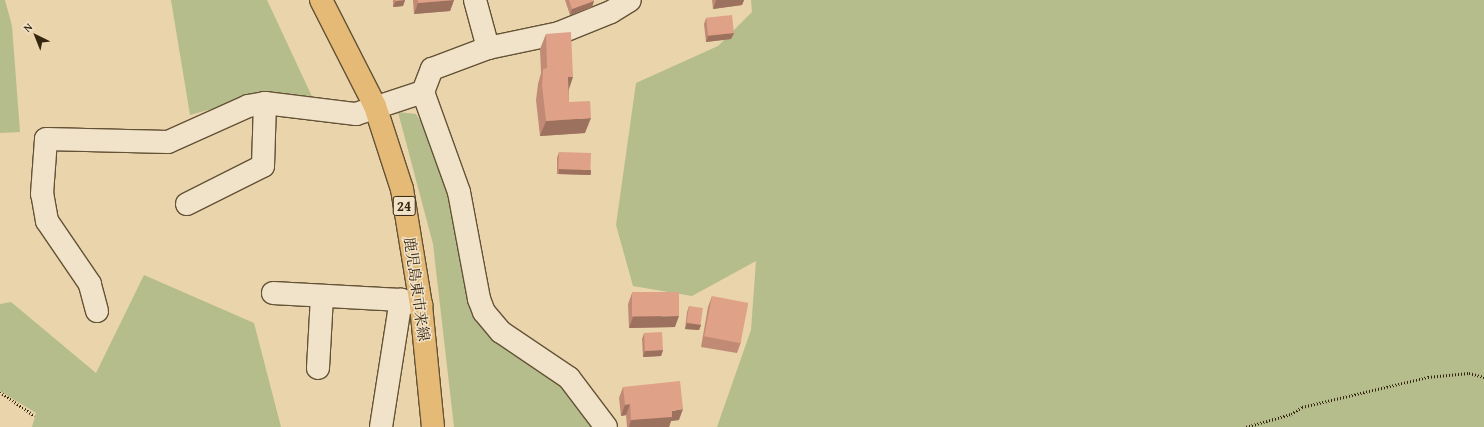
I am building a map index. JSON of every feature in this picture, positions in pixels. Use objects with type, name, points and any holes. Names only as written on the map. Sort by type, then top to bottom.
[{"type":"main road","name":"鹿児島東市来線","points":[[321,0],[376,106],[402,189],[411,302],[433,427]]},
{"type":"street","points":[[475,0],[488,48]]},
{"type":"street","points":[[606,427],[569,378],[501,332],[484,312],[477,292],[459,192],[423,92],[432,69],[488,48],[559,33],[611,12],[630,0]]},
{"type":"street","points":[[97,311],[90,284],[47,221],[42,194],[46,139],[168,142],[248,106],[265,103],[349,114],[423,92]]},
{"type":"street","points":[[187,204],[263,166],[265,103]]},
{"type":"street","points":[[273,293],[411,302],[381,427]]},
{"type":"street","points":[[318,368],[322,296]]},
{"type":"path","points":[[1246,427],[1291,414],[1302,407],[1428,377],[1469,373],[1484,377]]},
{"type":"path","points":[[0,392],[35,416]]},
{"type":"green space","points":[[0,0],[5,0],[12,26],[20,132],[0,133]]},
{"type":"green space","points":[[171,0],[267,0],[315,103],[258,96],[190,115]]},
{"type":"green space","points":[[751,0],[1484,0],[1484,427],[717,427],[751,330],[756,261],[692,296],[633,286],[616,225],[636,83],[718,46],[752,12]]},
{"type":"green space","points":[[398,112],[416,114],[433,141],[454,208],[473,301],[565,384],[596,427],[454,427],[433,244]]},
{"type":"green space","points":[[144,275],[254,323],[281,427],[32,427],[36,413],[0,391],[0,304],[11,302],[96,373]]},
{"type":"building","points":[[418,0],[454,0],[418,3]]},
{"type":"building","points":[[569,0],[593,0],[594,1],[572,9]]},
{"type":"building","points":[[732,15],[734,33],[708,36],[706,18]]},
{"type":"building","points":[[571,32],[573,77],[568,77],[569,102],[590,101],[591,118],[546,121],[542,85],[543,69],[547,68],[546,34]]},
{"type":"building","points":[[559,152],[591,153],[590,170],[558,169]]},
{"type":"building","points":[[632,292],[679,292],[679,316],[632,316]]},
{"type":"building","points":[[712,296],[748,303],[740,343],[704,336]]},
{"type":"building","points":[[689,306],[703,308],[700,325],[687,323]]},
{"type":"building","points":[[662,332],[663,350],[645,351],[644,333]]},
{"type":"building","points":[[680,381],[683,409],[672,411],[672,417],[631,420],[630,404],[625,405],[623,387]]}]
